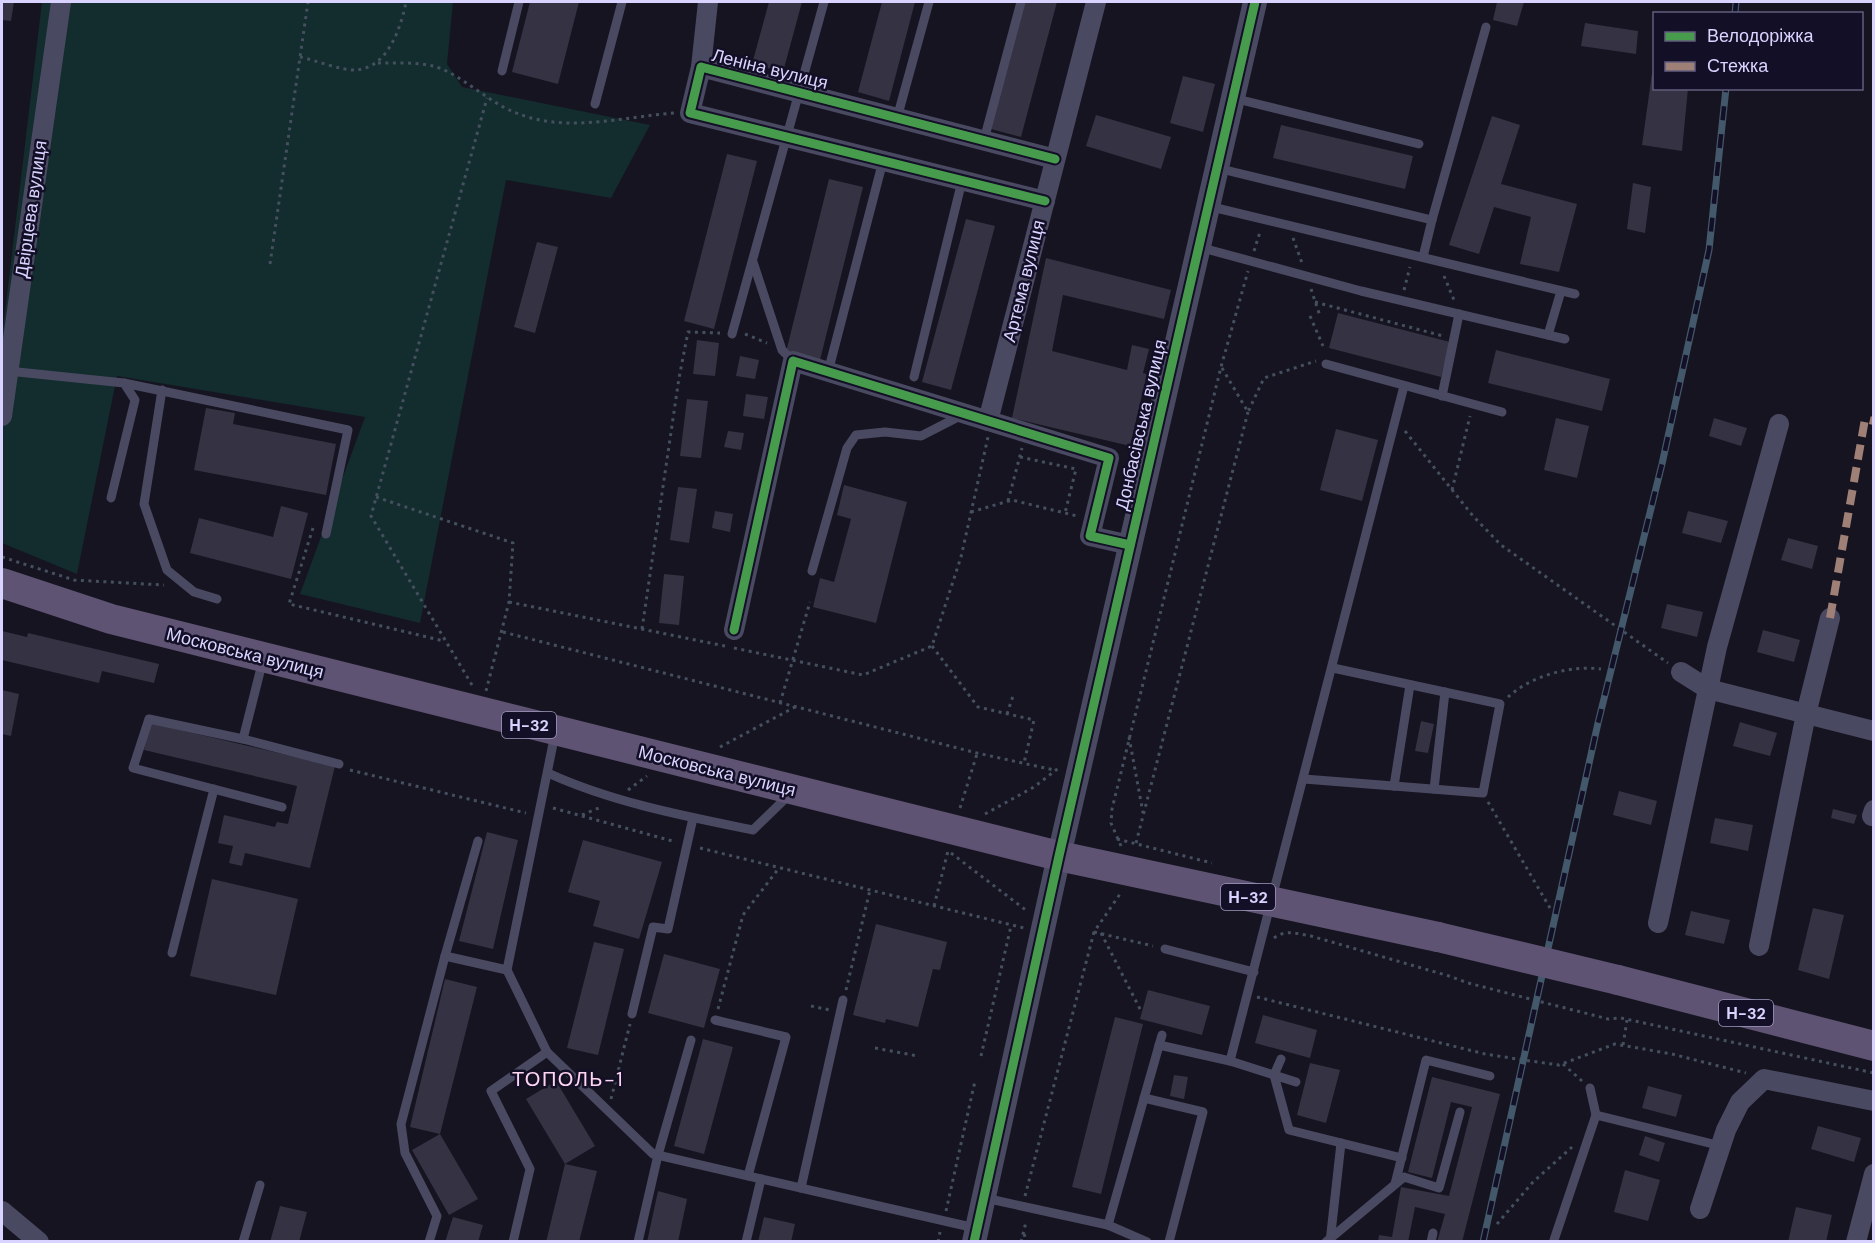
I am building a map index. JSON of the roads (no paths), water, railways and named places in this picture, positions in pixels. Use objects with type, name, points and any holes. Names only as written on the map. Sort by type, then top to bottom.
[{"type":"main road","name":"Московська вулиця","points":[[2,583],[111,619],[1059,856],[1438,937],[1874,1046]]},
{"type":"street","name":"Двірцева вулиця","points":[[2,416],[62,2]]},
{"type":"street","points":[[701,67],[708,2]]},
{"type":"street","name":"Артема вулиця","points":[[988,427],[1096,2]]},
{"type":"street","name":"Донбасівська вулиця","points":[[976,1235],[1059,856],[1255,2]]},
{"type":"street","name":"Леніна вулиця","points":[[787,137],[690,113],[701,67],[1055,159]]},
{"type":"street","points":[[787,137],[1045,201]]},
{"type":"street","points":[[734,630],[787,356],[828,372],[964,414],[988,427],[1109,458],[1090,536],[1130,545]]},
{"type":"street","points":[[1658,923],[1708,689],[1779,424]]},
{"type":"street","points":[[1759,946],[1806,714],[1830,618]]},
{"type":"street","points":[[1681,672],[1708,689],[1874,731]]},
{"type":"street","points":[[1700,1209],[1721,1146],[1740,1102],[1764,1079],[1874,1101]]},
{"type":"street","points":[[1856,1242],[1874,1174]]},
{"type":"street","points":[[2,1211],[39,1242]]},
{"type":"lane","points":[[502,71],[519,2]]},
{"type":"lane","points":[[595,104],[620,2]]},
{"type":"lane","points":[[732,334],[825,2]]},
{"type":"lane","points":[[897,118],[929,2]]},
{"type":"lane","points":[[984,140],[1021,2]]},
{"type":"lane","points":[[1423,257],[1486,27]]},
{"type":"lane","points":[[1233,98],[1419,144]]},
{"type":"lane","points":[[828,372],[883,161]]},
{"type":"lane","points":[[1217,168],[1432,220]]},
{"type":"lane","points":[[914,377],[962,181]]},
{"type":"lane","points":[[1209,206],[1575,294]]},
{"type":"lane","points":[[1199,247],[1361,291],[1458,310],[1565,339]]},
{"type":"lane","points":[[753,260],[787,356]]},
{"type":"lane","points":[[1548,335],[1561,291]]},
{"type":"lane","points":[[1442,396],[1458,310]]},
{"type":"lane","points":[[1324,362],[1502,412]]},
{"type":"lane","points":[[8,371],[124,383],[348,430],[326,534]]},
{"type":"lane","points":[[111,498],[135,400],[124,383]]},
{"type":"lane","points":[[1230,1061],[1273,902],[1404,386]]},
{"type":"lane","points":[[162,390],[144,504],[167,570],[194,592],[217,599]]},
{"type":"lane","points":[[812,572],[847,448],[856,435],[885,432],[921,436],[964,414]]},
{"type":"lane","points":[[243,739],[264,658]]},
{"type":"lane","points":[[1304,779],[1483,793],[1500,704],[1333,668]]},
{"type":"lane","points":[[1394,786],[1410,685]]},
{"type":"lane","points":[[1434,789],[1445,692]]},
{"type":"lane","points":[[282,807],[134,768],[149,720],[243,739],[339,764]]},
{"type":"lane","points":[[556,731],[507,970],[547,1052],[653,1154],[943,1221],[976,1235]]},
{"type":"lane","points":[[548,773],[574,785],[618,798],[693,818],[753,830],[794,790]]},
{"type":"lane","points":[[172,953],[214,789]]},
{"type":"lane","points":[[632,1014],[652,927],[668,928],[693,818]]},
{"type":"lane","points":[[429,1242],[437,1216],[405,1153],[401,1124],[478,841]]},
{"type":"lane","points":[[1166,949],[1254,972]]},
{"type":"lane","points":[[445,956],[507,970]]},
{"type":"lane","points":[[801,1188],[843,1000]]},
{"type":"lane","points":[[715,1020],[786,1037],[748,1176]]},
{"type":"lane","points":[[1108,1225],[1162,1035]]},
{"type":"lane","points":[[638,1242],[658,1155],[691,1040]]},
{"type":"lane","points":[[1160,1045],[1230,1061],[1296,1082]]},
{"type":"lane","points":[[513,1242],[530,1169],[491,1091],[547,1052]]},
{"type":"lane","points":[[1281,1059],[1274,1075],[1289,1130],[1402,1158]]},
{"type":"lane","points":[[1395,1184],[1426,1060],[1490,1076]]},
{"type":"lane","points":[[1554,1240],[1596,1115],[1590,1088]]},
{"type":"lane","points":[[1144,1098],[1203,1112],[1169,1242]]},
{"type":"lane","points":[[1329,1240],[1404,1177],[1439,1188],[1460,1112]]},
{"type":"lane","points":[[1596,1115],[1721,1146]]},
{"type":"lane","points":[[1329,1240],[1341,1143]]},
{"type":"lane","points":[[746,1242],[761,1179]]},
{"type":"lane","points":[[243,1242],[260,1185]]},
{"type":"lane","points":[[985,1197],[1108,1225],[1147,1242]]},
{"type":"railway","points":[[1735,12],[1736,2]]},
{"type":"railway","points":[[1483,1242],[1598,723],[1662,464],[1709,250],[1726,90]]},
{"type":"district","name":"ТОПОЛЬ-1","points":[[568,1079]]}]
